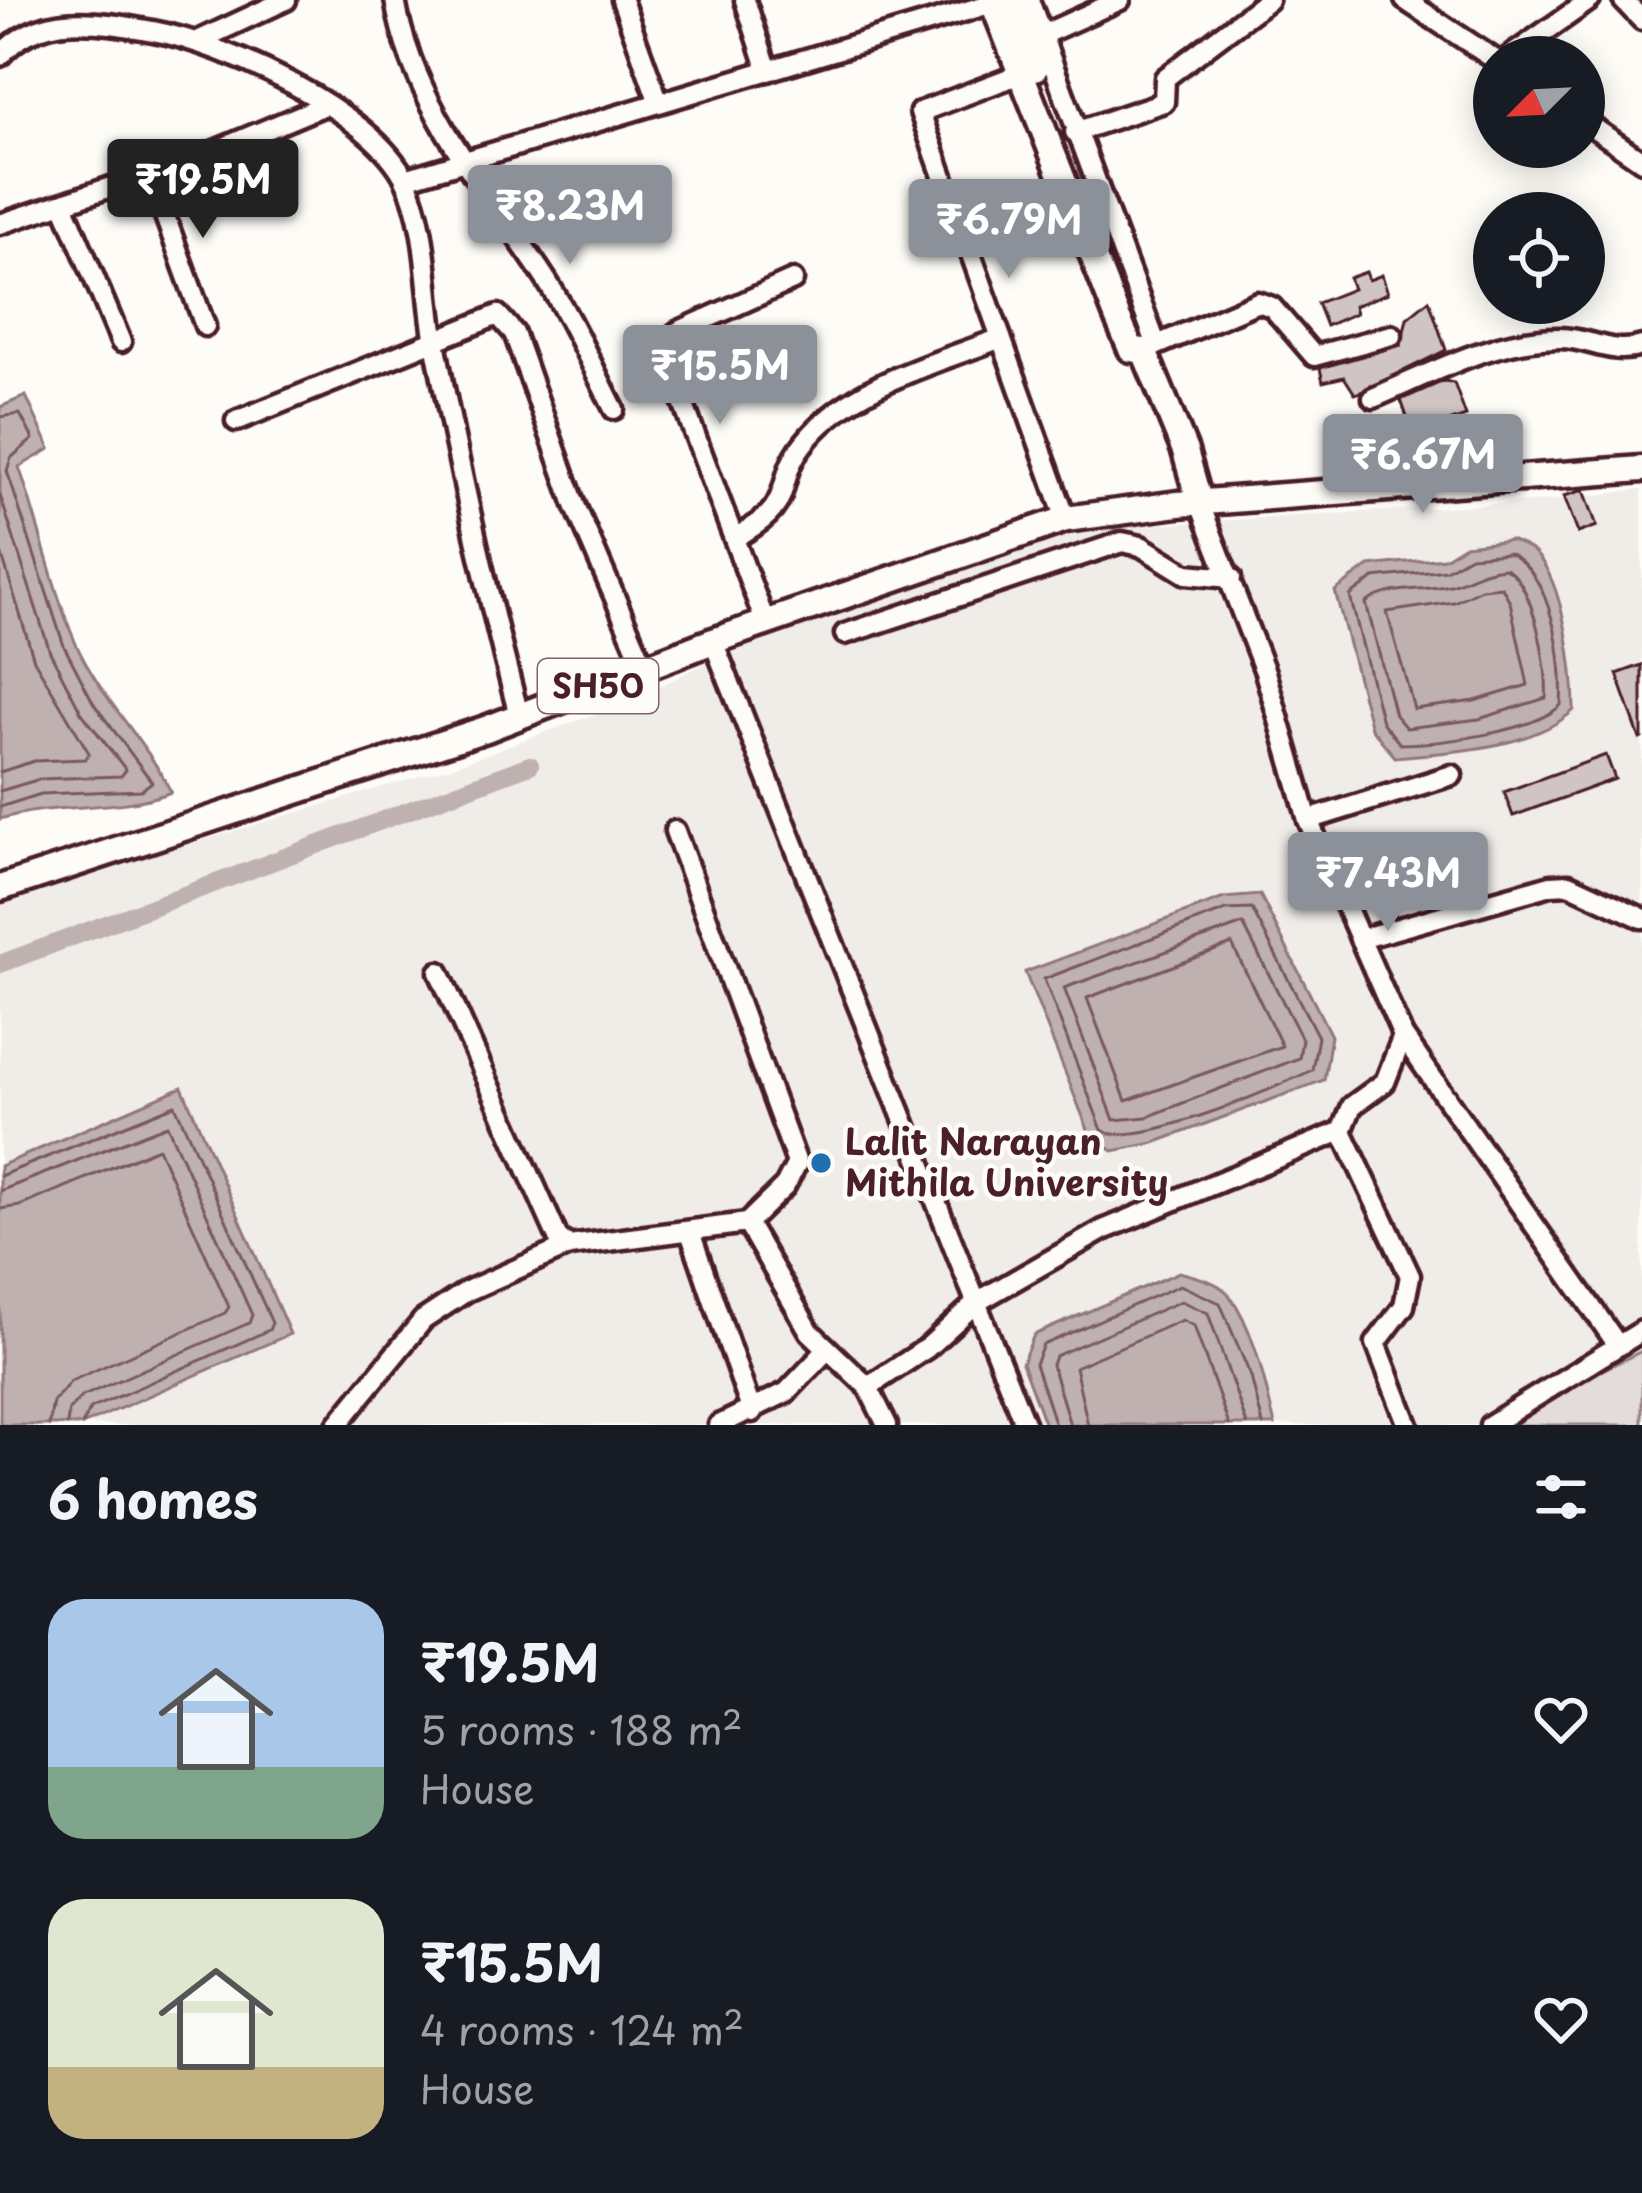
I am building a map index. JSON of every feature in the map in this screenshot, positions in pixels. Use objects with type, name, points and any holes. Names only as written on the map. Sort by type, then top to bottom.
[{"type":"main road","points":[[998,1],[1020,74],[1131,349],[1149,348]]},
{"type":"main road","points":[[998,1],[1149,348],[1200,504],[1642,469]]},
{"type":"main road","name":"SH50","points":[[0,888],[519,716],[713,641],[1066,519],[1200,504]]},
{"type":"street","points":[[200,40],[286,0]]},
{"type":"street","points":[[395,0],[422,86],[464,161],[542,272],[614,409]]},
{"type":"street","points":[[622,0],[658,100]]},
{"type":"street","points":[[745,0],[768,71]]},
{"type":"street","points":[[1029,0],[1149,348],[1258,302],[1272,307],[1314,356],[1392,335]]},
{"type":"street","points":[[1042,35],[1120,0]]},
{"type":"street","points":[[1076,132],[1164,101],[1165,77],[1268,0]]},
{"type":"street","points":[[1550,0],[1564,19]]},
{"type":"street","points":[[1539,36],[1590,0]]},
{"type":"street","points":[[1623,0],[1642,20]]},
{"type":"street","points":[[405,179],[998,1]]},
{"type":"street","points":[[1418,3],[1473,44]]},
{"type":"street","points":[[0,56],[34,28],[64,22],[112,24],[200,40],[372,135],[405,179],[420,230],[434,340],[519,716]]},
{"type":"street","points":[[1020,74],[920,112],[1066,519]]},
{"type":"street","points":[[0,224],[150,176],[325,105]]},
{"type":"street","points":[[1605,135],[1642,161]]},
{"type":"street","points":[[150,176],[205,326]]},
{"type":"street","points":[[64,206],[121,342]]},
{"type":"street","points":[[766,624],[662,347],[677,332],[794,280]]},
{"type":"street","points":[[236,421],[498,315],[514,333],[575,505],[645,668]]},
{"type":"street","points":[[734,538],[774,514],[805,441],[833,416],[904,375],[1001,338]]},
{"type":"street","points":[[1373,398],[1486,350],[1559,338],[1609,350],[1642,346]]},
{"type":"street","points":[[1200,504],[1265,672],[1309,820],[1403,1036],[1616,1344]]},
{"type":"street","points":[[844,634],[1122,542],[1141,546],[1186,574],[1231,578]]},
{"type":"street","points":[[713,641],[1025,1425]]},
{"type":"street","points":[[1309,820],[1452,775]]},
{"type":"street","points":[[337,1425],[400,1344],[434,1312],[569,1246],[747,1223],[784,1186],[797,1163],[674,831]]},
{"type":"street","points":[[1360,939],[1551,885],[1569,884],[1641,915]]},
{"type":"street","points":[[439,972],[548,1222],[569,1246]]},
{"type":"street","points":[[868,1387],[927,1348],[977,1302],[1103,1230],[1342,1131],[1352,1106],[1385,1082],[1403,1036]]},
{"type":"street","points":[[1342,1131],[1410,1276],[1404,1306],[1376,1343],[1408,1425]]},
{"type":"street","points":[[747,1223],[826,1351],[868,1387],[887,1425]]},
{"type":"street","points":[[690,1232],[752,1412]]},
{"type":"street","points":[[1490,1425],[1642,1331]]},
{"type":"street","points":[[719,1425],[752,1412],[804,1380],[826,1351]]},
{"type":"shaded area","name":"Lalit Narayan Mithila University","points":[[1642,489],[1642,1425],[0,1425],[0,900],[451,767],[628,702],[732,650],[1066,530],[1549,501]]},
{"type":"shaded area","points":[[1642,1351],[1642,1425],[1513,1425],[1586,1378]]},
{"type":"water","points":[[26,396],[50,449],[19,467],[67,623],[98,683],[171,792],[130,803],[0,819],[0,407]]},
{"type":"water","points":[[1511,540],[1536,554],[1554,586],[1569,651],[1574,710],[1557,723],[1513,741],[1395,757],[1371,728],[1335,591],[1369,566],[1444,558],[1465,545]]},
{"type":"water","points":[[1260,895],[1331,1036],[1324,1080],[1154,1143],[1113,1151],[1091,1137],[1025,972],[1224,898]]},
{"type":"water","points":[[182,1087],[290,1334],[82,1425],[0,1425],[0,1166]]},
{"type":"water","points":[[1179,1272],[1220,1287],[1239,1310],[1258,1358],[1275,1425],[1045,1425],[1022,1363],[1034,1335]]},
{"type":"building","points":[[1366,272],[1369,280],[1382,275],[1388,293],[1354,306],[1356,313],[1326,326],[1317,303],[1353,289],[1349,278]]},
{"type":"building","points":[[1429,300],[1446,350],[1355,394],[1344,377],[1323,382],[1320,368],[1401,345],[1407,318]]},
{"type":"building","points":[[1444,381],[1454,383],[1466,416],[1413,434],[1401,400]]},
{"type":"building","points":[[1584,490],[1597,526],[1578,533],[1564,496]]},
{"type":"building","points":[[1642,665],[1642,738],[1640,739],[1617,674]]},
{"type":"building","points":[[1606,755],[1615,779],[1513,816],[1504,792]]},
{"type":"waterway","points":[[0,964],[530,765]]},
{"type":"place","name":"Lalit Narayan Mithila University","points":[[821,1163]]}]
